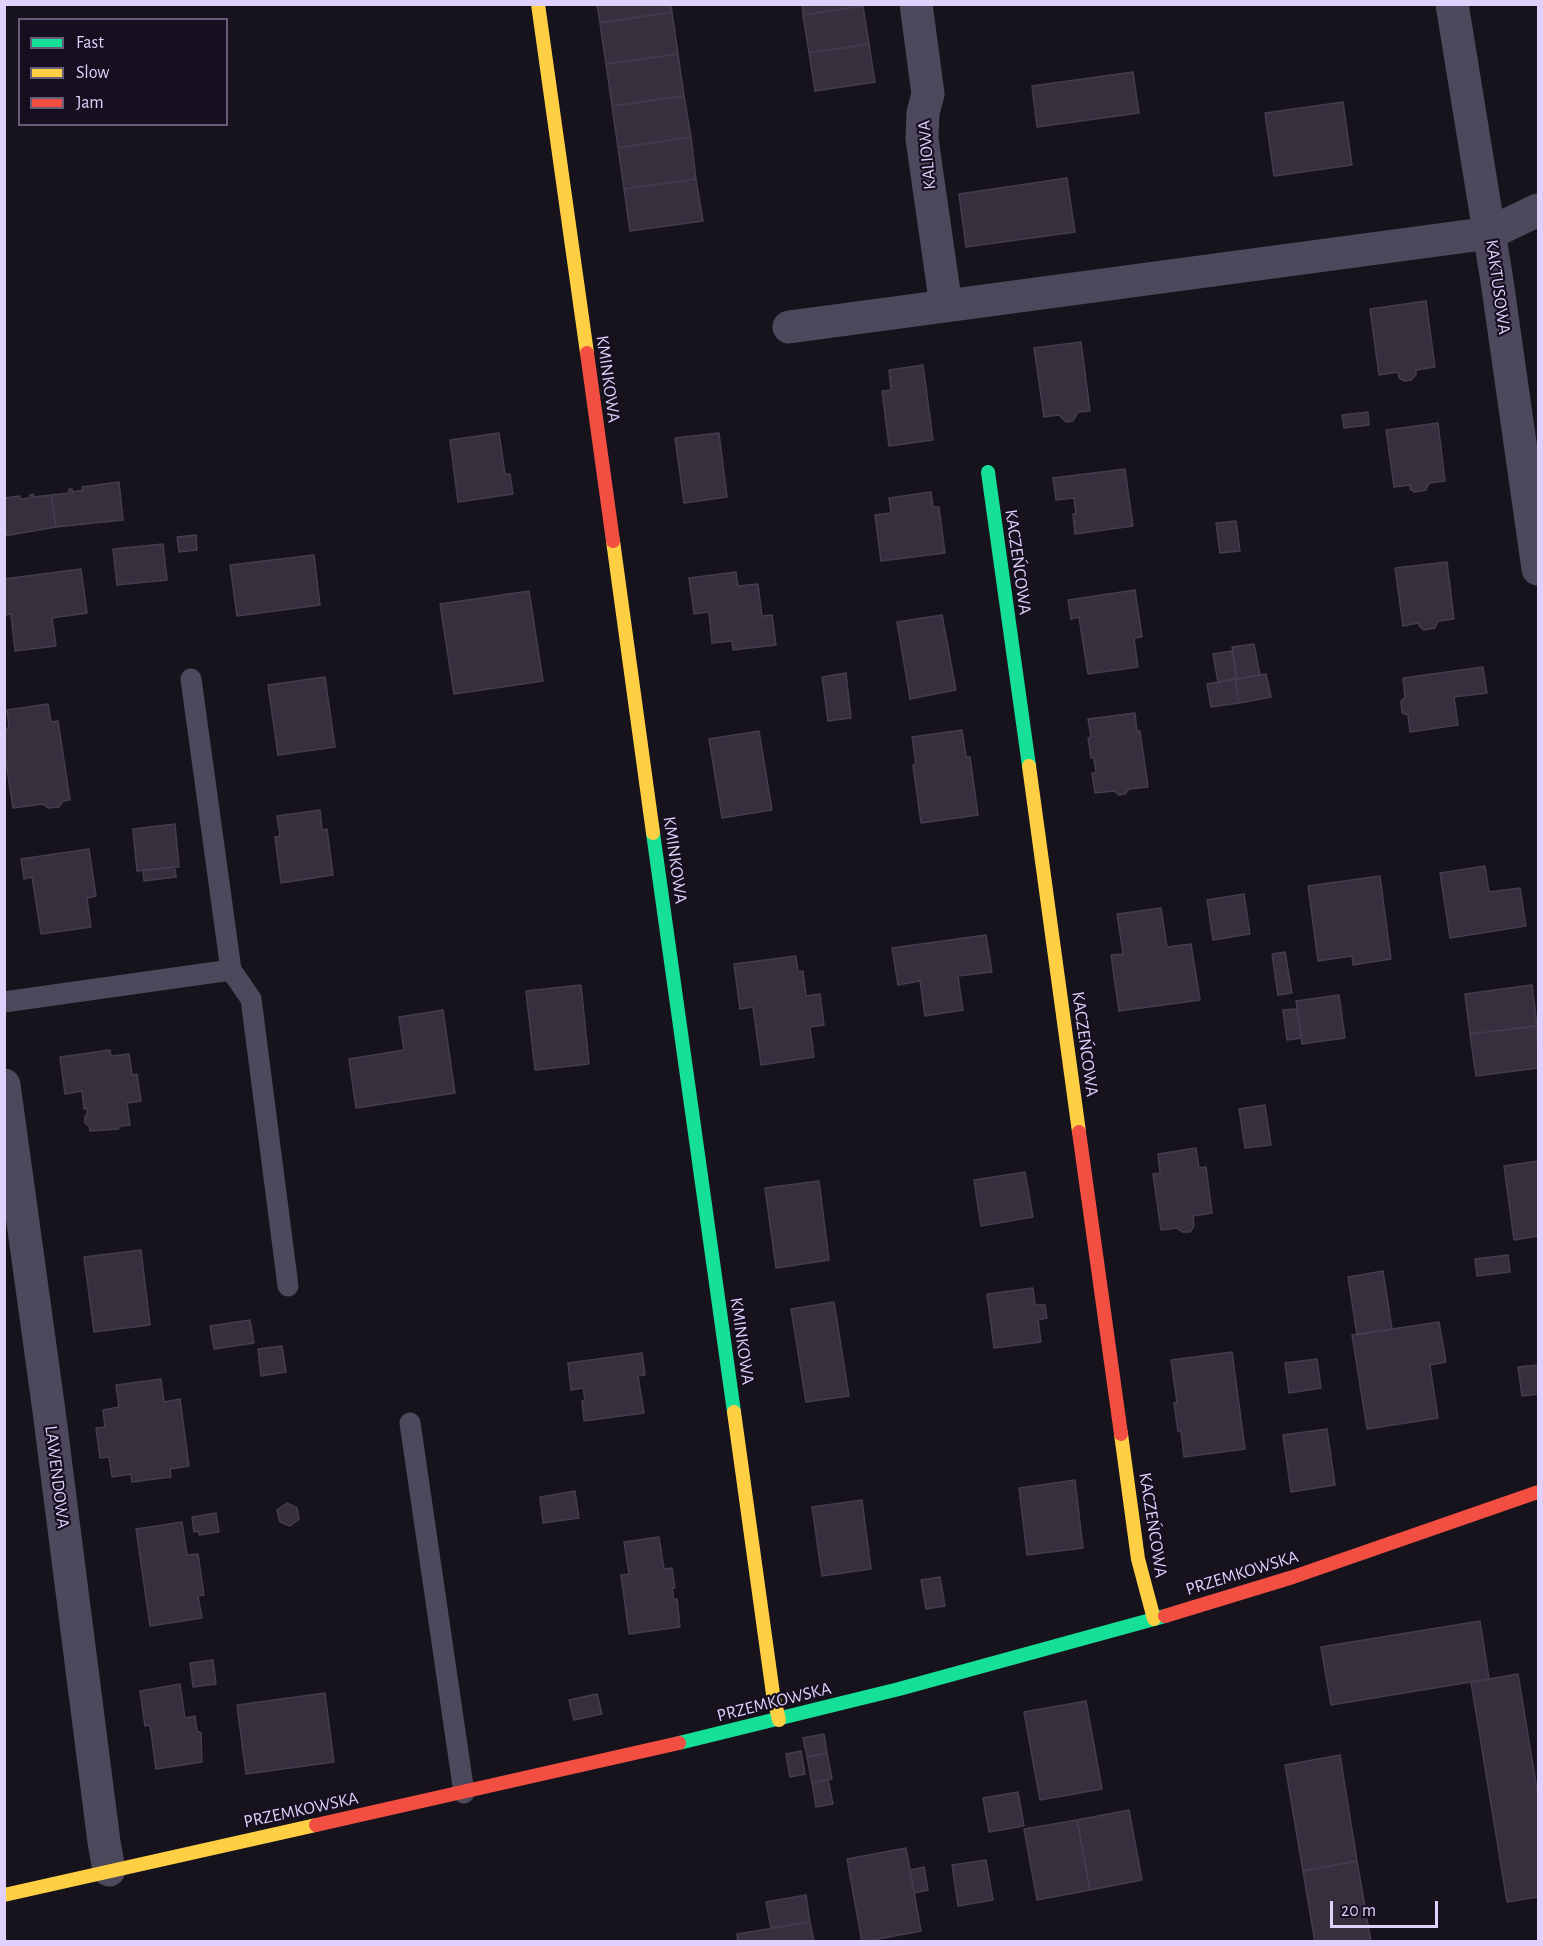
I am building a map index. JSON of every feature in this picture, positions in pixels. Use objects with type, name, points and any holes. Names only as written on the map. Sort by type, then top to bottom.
[{"type":"street","name":"KMINKOWA","points":[[538,4],[772,1694],[779,1720]]},
{"type":"street","name":"KALIOWA","points":[[916,4],[928,94],[923,113],[922,139],[946,306]]},
{"type":"street","name":"KAKTUSOWA","points":[[1452,4],[1490,233],[1539,569]]},
{"type":"street","points":[[789,327],[1490,233],[1539,210]]},
{"type":"street","name":"KACZEŃCOWA","points":[[987,472],[1138,1559],[1154,1619]]},
{"type":"street","name":"LAWENDOWA","points":[[4,1085],[109,1870]]},
{"type":"street","name":"PRZEMKOWSKA","points":[[4,1895],[464,1793],[779,1720],[899,1689],[1154,1619],[1293,1577],[1539,1492]]},
{"type":"lane","points":[[191,679],[231,970],[251,999],[288,1286]]},
{"type":"lane","points":[[4,1002],[231,970]]},
{"type":"lane","points":[[410,1423],[464,1793]]},
{"type":"building","points":[[597,4],[671,4],[672,12],[600,23]]},
{"type":"building","points":[[802,4],[863,4],[863,6],[803,15]]},
{"type":"building","points":[[863,6],[869,44],[809,53],[803,15]]},
{"type":"building","points":[[672,12],[678,54],[606,64],[600,23]]},
{"type":"building","points":[[869,44],[875,82],[815,91],[809,53]]},
{"type":"building","points":[[678,54],[684,96],[612,106],[606,64]]},
{"type":"building","points":[[1133,72],[1139,113],[1037,127],[1032,86]]},
{"type":"building","points":[[684,96],[691,137],[618,148],[612,106]]},
{"type":"building","points":[[1343,102],[1352,165],[1274,176],[1265,113]]},
{"type":"building","points":[[691,137],[696,179],[624,189],[618,148]]},
{"type":"building","points":[[1067,178],[1075,232],[966,247],[959,194]]},
{"type":"building","points":[[696,179],[703,221],[630,231],[624,189]]},
{"type":"building","points":[[1426,301],[1435,367],[1416,370],[1416,375],[1411,380],[1405,381],[1399,378],[1398,372],[1379,375],[1370,309]]},
{"type":"building","points":[[1081,342],[1090,411],[1078,412],[1073,421],[1066,422],[1059,415],[1044,417],[1034,348]]},
{"type":"building","points":[[923,365],[933,440],[889,446],[882,391],[891,390],[889,370]]},
{"type":"building","points":[[1368,412],[1369,425],[1344,428],[1342,415]]},
{"type":"building","points":[[1438,423],[1445,481],[1429,483],[1426,490],[1415,492],[1410,489],[1410,485],[1394,487],[1386,430]]},
{"type":"building","points":[[499,433],[505,474],[510,474],[513,494],[458,502],[450,440]]},
{"type":"building","points":[[719,433],[727,497],[684,503],[675,438]]},
{"type":"building","points":[[1125,469],[1133,526],[1075,534],[1074,498],[1056,500],[1053,478]]},
{"type":"building","points":[[119,482],[123,520],[56,527],[51,495],[69,493],[69,489],[73,492],[83,490],[82,487]]},
{"type":"building","points":[[931,492],[933,507],[939,507],[945,553],[881,561],[875,515],[891,513],[889,498]]},
{"type":"building","points":[[33,494],[34,497],[51,495],[56,527],[4,536],[4,498],[20,496],[20,499],[30,498]]},
{"type":"building","points":[[1236,521],[1240,551],[1220,553],[1216,523]]},
{"type":"building","points":[[196,535],[197,550],[179,552],[177,537]]},
{"type":"building","points":[[163,544],[167,580],[117,585],[113,549]]},
{"type":"building","points":[[314,555],[320,605],[237,616],[230,565]]},
{"type":"building","points":[[1447,562],[1454,619],[1438,621],[1435,628],[1424,630],[1419,623],[1403,626],[1395,568]]},
{"type":"building","points":[[81,569],[87,613],[52,618],[56,646],[15,651],[11,614],[4,615],[4,579]]},
{"type":"building","points":[[736,572],[738,586],[758,584],[762,616],[772,615],[776,645],[733,650],[732,641],[712,643],[709,612],[694,614],[689,578]]},
{"type":"building","points":[[1135,590],[1142,637],[1134,638],[1138,667],[1088,674],[1079,617],[1071,619],[1068,600]]},
{"type":"building","points":[[529,591],[543,681],[454,694],[440,604]]},
{"type":"building","points":[[942,615],[956,690],[910,699],[897,622]]},
{"type":"building","points":[[1254,644],[1260,675],[1237,679],[1232,647]]},
{"type":"building","points":[[1232,651],[1237,679],[1218,682],[1213,654]]},
{"type":"building","points":[[1483,667],[1487,693],[1454,697],[1458,725],[1410,732],[1408,715],[1402,713],[1401,701],[1405,697],[1403,678]]},
{"type":"building","points":[[846,673],[851,718],[828,721],[822,677]]},
{"type":"building","points":[[1266,674],[1271,697],[1239,703],[1235,679]]},
{"type":"building","points":[[325,677],[335,747],[278,755],[268,685]]},
{"type":"building","points":[[1235,679],[1239,703],[1211,707],[1207,684]]},
{"type":"building","points":[[48,704],[51,722],[58,721],[70,800],[63,801],[59,807],[48,808],[43,804],[13,808],[4,749],[4,729],[9,728],[7,710]]},
{"type":"building","points":[[1135,713],[1137,731],[1140,731],[1148,787],[1129,789],[1125,794],[1119,795],[1114,791],[1095,793],[1092,773],[1096,773],[1088,738],[1091,737],[1088,719]]},
{"type":"building","points":[[962,730],[966,757],[970,757],[978,815],[921,823],[913,765],[916,764],[912,737]]},
{"type":"building","points":[[759,731],[772,810],[722,818],[709,739]]},
{"type":"building","points":[[320,810],[322,830],[327,829],[333,875],[281,883],[275,837],[280,836],[277,816]]},
{"type":"building","points":[[175,824],[179,867],[137,871],[133,829]]},
{"type":"building","points":[[89,849],[96,896],[87,898],[91,927],[41,934],[32,877],[24,879],[21,859]]},
{"type":"building","points":[[1485,866],[1489,892],[1520,888],[1526,926],[1450,938],[1440,873]]},
{"type":"building","points":[[175,867],[176,877],[144,881],[143,870]]},
{"type":"building","points":[[1380,876],[1391,959],[1353,965],[1352,956],[1318,961],[1308,886]]},
{"type":"building","points":[[1244,894],[1250,934],[1213,940],[1207,900]]},
{"type":"building","points":[[1161,908],[1167,947],[1191,944],[1200,1000],[1119,1011],[1111,955],[1123,954],[1117,914]]},
{"type":"building","points":[[986,935],[992,972],[958,976],[963,1010],[925,1016],[920,981],[898,985],[892,948]]},
{"type":"building","points":[[1285,952],[1292,993],[1278,995],[1272,954]]},
{"type":"building","points":[[796,956],[798,972],[803,971],[806,996],[820,994],[824,1025],[810,1027],[814,1057],[761,1065],[753,1007],[740,1009],[734,964]]},
{"type":"building","points":[[581,985],[589,1064],[535,1070],[526,991]]},
{"type":"building","points":[[1532,985],[1537,1026],[1470,1034],[1465,994]]},
{"type":"building","points":[[1339,995],[1345,1038],[1302,1044],[1296,1001]]},
{"type":"building","points":[[1297,1009],[1301,1038],[1287,1040],[1283,1010]]},
{"type":"building","points":[[443,1010],[455,1093],[356,1108],[349,1059],[404,1050],[399,1017]]},
{"type":"building","points":[[1537,1026],[1538,1068],[1476,1076],[1470,1034]]},
{"type":"building","points":[[110,1050],[111,1056],[129,1054],[132,1075],[137,1074],[141,1101],[127,1103],[130,1125],[121,1126],[118,1129],[90,1131],[89,1126],[85,1123],[87,1108],[84,1109],[82,1091],[65,1094],[60,1057]]},
{"type":"building","points":[[1265,1105],[1271,1145],[1245,1148],[1239,1109]]},
{"type":"building","points":[[1196,1148],[1199,1168],[1206,1167],[1212,1213],[1193,1216],[1194,1226],[1190,1232],[1182,1232],[1177,1228],[1161,1230],[1153,1174],[1160,1173],[1158,1154]]},
{"type":"building","points":[[1538,1161],[1538,1236],[1514,1240],[1504,1166]]},
{"type":"building","points":[[1025,1172],[1033,1217],[981,1226],[974,1180]]},
{"type":"building","points":[[819,1181],[829,1260],[776,1268],[765,1188]]},
{"type":"building","points":[[141,1250],[150,1325],[94,1332],[84,1257]]},
{"type":"building","points":[[1508,1255],[1510,1272],[1477,1276],[1475,1259]]},
{"type":"building","points":[[1383,1271],[1392,1329],[1357,1335],[1348,1277]]},
{"type":"building","points":[[1033,1288],[1035,1305],[1045,1305],[1047,1318],[1038,1320],[1041,1342],[994,1348],[987,1294]]},
{"type":"building","points":[[834,1302],[849,1396],[806,1402],[791,1309]]},
{"type":"building","points":[[250,1320],[254,1343],[214,1349],[210,1326]]},
{"type":"building","points":[[1439,1322],[1446,1362],[1430,1365],[1438,1418],[1367,1429],[1352,1335]]},
{"type":"building","points":[[282,1346],[286,1372],[261,1376],[258,1349]]},
{"type":"building","points":[[1232,1352],[1245,1449],[1184,1457],[1174,1403],[1177,1403],[1171,1360]]},
{"type":"building","points":[[642,1353],[645,1375],[638,1376],[644,1413],[584,1421],[583,1388],[571,1390],[568,1363]]},
{"type":"building","points":[[1317,1359],[1321,1388],[1289,1393],[1285,1363]]},
{"type":"building","points":[[1538,1365],[1538,1394],[1522,1396],[1518,1367]]},
{"type":"building","points":[[161,1379],[164,1402],[180,1399],[189,1466],[170,1469],[171,1477],[132,1482],[131,1474],[112,1477],[109,1457],[100,1458],[96,1428],[105,1427],[103,1410],[119,1407],[116,1385]]},
{"type":"building","points":[[1327,1429],[1335,1485],[1291,1492],[1283,1435]]},
{"type":"building","points":[[1075,1480],[1083,1548],[1027,1555],[1019,1488]]},
{"type":"building","points":[[575,1491],[579,1518],[543,1523],[540,1497]]},
{"type":"building","points":[[862,1500],[871,1569],[822,1576],[812,1507]]},
{"type":"building","points":[[287,1503],[297,1508],[299,1519],[290,1526],[280,1522],[277,1510]]},
{"type":"building","points":[[216,1513],[219,1532],[199,1535],[199,1531],[194,1532],[192,1517]]},
{"type":"building","points":[[182,1522],[187,1555],[198,1554],[204,1595],[198,1596],[202,1618],[150,1626],[136,1529]]},
{"type":"building","points":[[659,1537],[664,1569],[672,1568],[675,1588],[672,1588],[674,1600],[677,1599],[680,1627],[629,1634],[621,1575],[629,1574],[624,1542]]},
{"type":"building","points":[[940,1577],[945,1606],[926,1609],[921,1580]]},
{"type":"building","points":[[1480,1621],[1489,1679],[1331,1705],[1321,1647]]},
{"type":"building","points":[[213,1660],[216,1684],[193,1687],[190,1663]]},
{"type":"building","points":[[1518,1674],[1538,1796],[1538,1897],[1507,1902],[1471,1682]]},
{"type":"building","points":[[180,1684],[185,1718],[195,1716],[197,1731],[201,1733],[202,1762],[156,1769],[150,1725],[145,1726],[140,1691]]},
{"type":"building","points":[[325,1693],[334,1762],[246,1774],[237,1705]]},
{"type":"building","points":[[597,1694],[602,1714],[574,1720],[569,1700]]},
{"type":"building","points":[[1086,1701],[1102,1789],[1040,1800],[1024,1712]]},
{"type":"building","points":[[824,1734],[827,1753],[807,1757],[803,1738]]},
{"type":"building","points":[[801,1751],[805,1774],[790,1777],[786,1754]]},
{"type":"building","points":[[827,1753],[832,1779],[812,1783],[807,1757]]},
{"type":"building","points":[[1340,1755],[1357,1861],[1303,1871],[1285,1765]]},
{"type":"building","points":[[828,1780],[833,1804],[816,1807],[812,1783]]},
{"type":"building","points":[[1018,1792],[1024,1826],[989,1832],[983,1798]]},
{"type":"building","points":[[1129,1810],[1142,1880],[1090,1890],[1077,1820]]},
{"type":"building","points":[[1077,1820],[1090,1890],[1037,1900],[1024,1829]]},
{"type":"building","points":[[906,1848],[921,1931],[862,1942],[847,1859]]},
{"type":"building","points":[[986,1860],[993,1900],[958,1906],[952,1865]]},
{"type":"building","points":[[1357,1861],[1371,1942],[1315,1942],[1303,1871]]},
{"type":"building","points":[[924,1867],[928,1890],[914,1893],[910,1870]]},
{"type":"building","points":[[806,1895],[810,1922],[771,1928],[766,1902]]},
{"type":"building","points":[[810,1922],[814,1942],[738,1942],[737,1934]]},
{"type":"traffic: fast","points":[[988,472],[1029,766]]},
{"type":"traffic: fast","points":[[653,833],[734,1412]]},
{"type":"traffic: fast","points":[[679,1743],[899,1689],[1165,1616]]},
{"type":"traffic: slow","points":[[538,4],[587,353]]},
{"type":"traffic: slow","points":[[613,541],[653,833]]},
{"type":"traffic: slow","points":[[1029,766],[1079,1132]]},
{"type":"traffic: slow","points":[[734,1412],[773,1694],[779,1720]]},
{"type":"traffic: slow","points":[[1121,1434],[1138,1559],[1154,1619]]},
{"type":"traffic: slow","points":[[4,1895],[316,1825]]},
{"type":"traffic: jam","points":[[587,353],[613,541]]},
{"type":"traffic: jam","points":[[1079,1132],[1121,1434]]},
{"type":"traffic: jam","points":[[1165,1616],[1293,1577],[1538,1492]]},
{"type":"traffic: jam","points":[[316,1825],[679,1743]]}]
